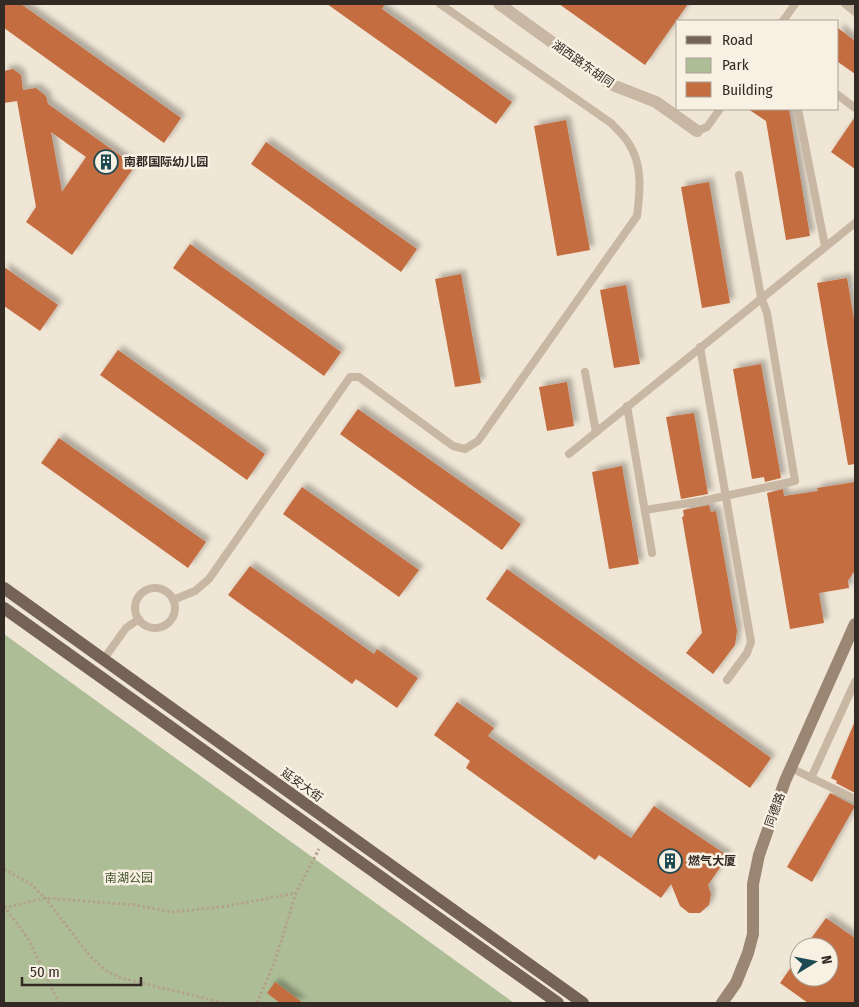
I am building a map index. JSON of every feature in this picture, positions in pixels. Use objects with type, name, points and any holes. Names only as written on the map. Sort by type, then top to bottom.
[{"type":"main road","name":"延安大街","points":[[4,588],[583,1003]]},
{"type":"main road","points":[[4,608],[558,1003]]},
{"type":"street","name":"湖西路东胡同","points":[[498,4],[610,84],[656,102],[697,131]]},
{"type":"street","name":"同德路","points":[[722,1003],[736,983],[748,953],[753,934],[753,884],[759,855],[791,768],[855,624]]},
{"type":"lane","points":[[173,600],[195,591],[209,579],[350,377],[359,377],[453,446],[465,449],[478,442],[637,216],[640,188],[638,165],[630,144],[611,123],[440,4]]},
{"type":"lane","points":[[783,20],[795,4]]},
{"type":"lane","points":[[844,4],[855,12]]},
{"type":"lane","points":[[839,96],[855,108]]},
{"type":"lane","points":[[697,131],[707,127],[719,110]]},
{"type":"lane","points":[[798,110],[825,246]]},
{"type":"lane","points":[[645,510],[702,501],[795,481],[766,313],[761,297],[739,174]]},
{"type":"lane","points":[[569,454],[855,223]]},
{"type":"lane","points":[[700,347],[752,642],[747,653],[727,680]]},
{"type":"lane","points":[[585,372],[596,432]]},
{"type":"lane","points":[[627,406],[652,554]]},
{"type":"lane","points":[[159,589],[170,595],[173,600],[174,614],[164,626],[158,628],[150,627],[138,619],[136,606],[142,594],[147,590],[159,589]]},
{"type":"lane","points":[[103,660],[126,628],[138,619]]},
{"type":"lane","points":[[811,778],[855,682]]},
{"type":"lane","points":[[791,768],[855,799]]},
{"type":"path","points":[[258,1003],[275,961],[296,893],[325,837]]},
{"type":"path","points":[[4,869],[32,885],[45,898],[90,956],[104,970],[121,978],[224,1003]]},
{"type":"path","points":[[59,1003],[29,940],[4,907],[45,898],[135,906],[173,912],[228,906],[296,893]]},
{"type":"green space","name":"南湖公园","points":[[4,634],[514,1003],[4,1003]]},
{"type":"building","points":[[4,4],[21,4],[181,118],[164,143],[4,28]]},
{"type":"building","points":[[327,4],[385,4],[382,9],[512,102],[496,124]]},
{"type":"building","points":[[559,4],[688,4],[645,65]]},
{"type":"building","points":[[839,29],[855,41],[855,74],[839,63]]},
{"type":"building","name":"南郡国际幼儿园","points":[[13,69],[21,75],[23,90],[36,88],[46,96],[48,104],[135,166],[72,255],[26,222],[36,207],[17,101],[4,103],[4,71]],"holes":[[[51,132],[86,157],[62,192]]]},
{"type":"building","points":[[750,110],[789,110],[810,236],[786,240],[766,121]]},
{"type":"building","points":[[855,117],[855,169],[831,152]]},
{"type":"building","points":[[566,120],[590,250],[557,256],[534,126]]},
{"type":"building","points":[[266,142],[417,249],[401,272],[251,164]]},
{"type":"building","points":[[709,182],[730,303],[702,308],[681,187]]},
{"type":"building","points":[[190,244],[341,352],[324,376],[173,268]]},
{"type":"building","points":[[4,267],[58,305],[40,331],[4,306]]},
{"type":"building","points":[[461,274],[481,383],[455,387],[435,279]]},
{"type":"building","points":[[847,278],[855,325],[855,464],[848,465],[817,283]]},
{"type":"building","points":[[626,285],[640,364],[614,368],[600,290]]},
{"type":"building","points":[[118,350],[265,454],[247,480],[100,375]]},
{"type":"building","points":[[761,364],[781,478],[765,482],[764,477],[752,479],[733,369]]},
{"type":"building","points":[[567,382],[574,426],[547,431],[539,387]]},
{"type":"building","points":[[358,409],[521,524],[502,550],[340,434]]},
{"type":"building","points":[[694,413],[708,494],[681,499],[666,417]]},
{"type":"building","points":[[59,438],[206,542],[188,568],[41,463]]},
{"type":"building","points":[[622,466],[639,564],[609,569],[592,472]]},
{"type":"building","points":[[855,482],[855,570],[848,581],[849,588],[819,593],[824,623],[790,629],[767,493],[783,489],[784,496],[818,491],[817,488]]},
{"type":"building","points":[[302,487],[419,570],[399,597],[283,514]]},
{"type":"building","points":[[709,505],[711,512],[716,511],[737,631],[735,645],[713,674],[686,653],[702,633],[682,517],[684,516],[683,510]]},
{"type":"building","points":[[250,566],[374,654],[377,649],[418,678],[397,708],[356,679],[352,684],[228,595]]},
{"type":"building","points":[[507,569],[771,758],[750,788],[486,599]]},
{"type":"building","points":[[457,702],[494,728],[488,736],[631,838],[654,806],[728,856],[708,885],[711,894],[709,905],[700,913],[689,913],[680,906],[671,884],[661,898],[599,855],[595,860],[466,768],[470,761],[434,735]]},
{"type":"building","points":[[855,721],[855,793],[836,783],[837,781],[831,778]]},
{"type":"building","points":[[830,793],[855,806],[812,882],[787,867]]},
{"type":"building","points":[[826,918],[855,938],[855,1003],[808,1003],[780,983],[789,970],[789,987],[839,987],[839,937],[812,937]]},
{"type":"building","points":[[275,982],[303,1003],[280,1003],[267,993]]},
{"type":"place","name":"南郡国际幼儿园","points":[[106,162]]},
{"type":"place","name":"燃气大厦","points":[[670,861]]}]
